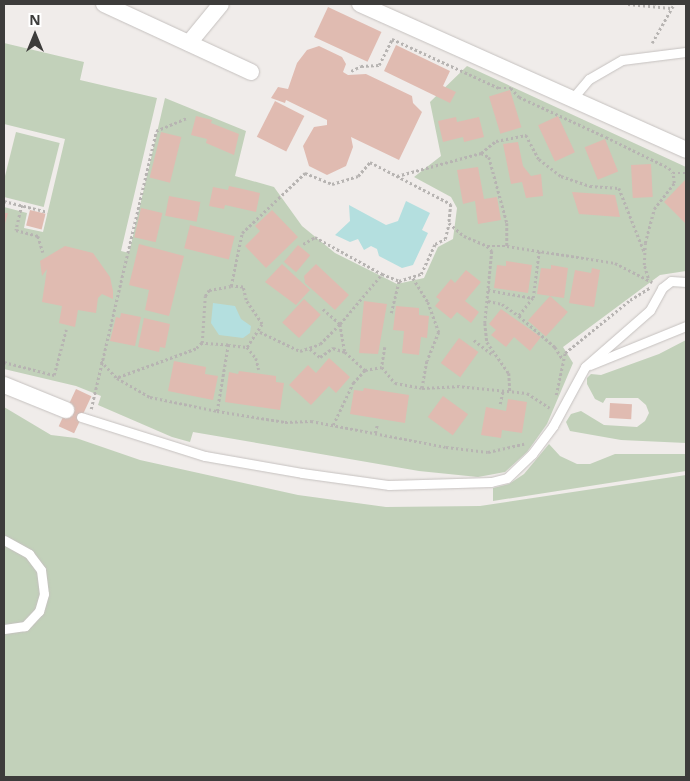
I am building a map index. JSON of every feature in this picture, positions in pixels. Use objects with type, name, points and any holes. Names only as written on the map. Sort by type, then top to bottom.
[{"type":"street","points":[[104,4],[251,72]]},
{"type":"street","points":[[189,42],[221,4]]},
{"type":"street","points":[[360,4],[686,150]]},
{"type":"street","points":[[4,385],[78,416]]},
{"type":"lane","points":[[572,99],[589,79],[622,60],[686,52]]},
{"type":"lane","points":[[78,416],[205,456],[389,485],[473,485],[506,478],[526,461],[553,426],[585,367],[650,310],[662,288],[671,281],[686,282]]},
{"type":"lane","points":[[585,367],[686,326]]},
{"type":"lane","points":[[4,540],[29,554],[41,570],[44,594],[39,611],[25,626],[4,629]]},
{"type":"path","points":[[628,4],[671,8]]},
{"type":"path","points":[[652,44],[674,4]]},
{"type":"path","points":[[351,71],[361,66],[379,65],[392,39],[499,88],[511,88],[519,97],[550,114],[559,114],[566,120],[606,136],[669,168],[673,173],[674,183],[654,209],[644,251]]},
{"type":"path","points":[[78,416],[101,360],[156,131],[186,118]]},
{"type":"path","points":[[397,176],[481,153],[496,141],[526,135],[540,159],[561,176],[590,186],[619,188],[644,251],[648,279]]},
{"type":"path","points":[[481,153],[490,157],[507,223],[507,246]]},
{"type":"path","points":[[232,286],[242,233],[305,173],[332,184],[358,176],[370,162],[451,204],[445,239],[435,244],[421,274],[413,278],[399,281],[382,274],[315,238],[303,244]]},
{"type":"path","points":[[673,173],[686,173]]},
{"type":"path","points":[[4,201],[48,212]]},
{"type":"path","points":[[22,205],[16,230],[38,236],[43,252]]},
{"type":"path","points":[[449,223],[464,236],[487,246],[492,251],[487,300],[487,342],[494,356]]},
{"type":"path","points":[[487,246],[507,246],[615,263],[662,288]]},
{"type":"path","points":[[519,316],[533,298],[540,251]]},
{"type":"path","points":[[260,332],[300,351],[310,349],[340,324],[382,274]]},
{"type":"path","points":[[413,278],[428,302],[439,332],[427,361],[422,388]]},
{"type":"path","points":[[391,313],[399,281]]},
{"type":"path","points":[[117,378],[196,349],[202,343],[205,296],[210,290],[232,286],[243,287],[247,293],[246,300],[262,324],[260,332],[247,347]]},
{"type":"path","points":[[548,416],[552,410],[562,359],[572,347],[646,287],[662,288]]},
{"type":"path","points":[[488,290],[533,298]]},
{"type":"path","points":[[487,300],[502,304],[519,316],[555,347],[562,359]]},
{"type":"path","points":[[323,309],[340,324],[345,352]]},
{"type":"path","points":[[4,362],[54,375],[66,330]]},
{"type":"path","points":[[474,340],[494,356],[509,373],[510,391]]},
{"type":"path","points":[[202,343],[247,347],[256,358],[259,370]]},
{"type":"path","points":[[217,411],[228,345]]},
{"type":"path","points":[[386,346],[382,367],[395,383],[422,388],[503,390],[527,393],[552,410]]},
{"type":"path","points":[[310,349],[320,357],[333,348],[345,352],[365,370]]},
{"type":"path","points":[[101,360],[117,378],[150,397],[217,411],[333,425],[446,448],[488,452],[509,450],[529,442]]},
{"type":"path","points":[[333,425],[349,389],[365,370],[382,367]]},
{"type":"path","points":[[500,404],[503,390]]},
{"type":"path","points":[[375,433],[377,425]]},
{"type":"green space","points":[[4,43],[84,62],[80,80],[157,98],[121,251],[129,253],[165,98],[246,131],[235,176],[274,187],[302,226],[335,253],[397,284],[424,278],[438,247],[453,239],[457,208],[451,197],[414,177],[441,156],[430,102],[467,66],[686,167],[686,271],[660,275],[563,347],[573,363],[547,424],[527,452],[505,472],[478,477],[419,471],[193,432],[190,442],[172,437],[98,405],[101,396],[76,386],[4,369],[4,207],[27,213],[24,228],[43,232],[65,139],[4,124]]},
{"type":"green space","points":[[16,132],[60,143],[44,207],[4,197],[4,180]]},
{"type":"green space","points":[[686,340],[686,443],[621,440],[570,431],[566,422],[571,414],[581,411],[604,425],[637,427],[645,421],[649,413],[646,405],[638,398],[606,398],[603,403],[595,399],[587,384],[587,378],[591,374],[601,375],[659,354]]},
{"type":"green space","points":[[4,407],[51,435],[76,438],[140,460],[298,495],[386,507],[480,506],[686,475],[686,777],[4,777]]},
{"type":"green space","points":[[549,444],[560,456],[577,464],[590,464],[615,454],[686,454],[686,471],[493,501],[493,488],[509,484],[524,474]]},
{"type":"water","points":[[406,201],[430,213],[422,230],[428,233],[413,265],[402,268],[379,256],[377,249],[371,246],[364,250],[358,239],[350,242],[335,235],[350,221],[349,205],[386,225],[398,221]]},
{"type":"water","points":[[213,303],[235,306],[241,319],[251,326],[250,333],[243,338],[219,335],[211,323]]},
{"type":"building","points":[[328,7],[381,32],[368,62],[314,37]]},
{"type":"building","points":[[396,45],[450,71],[443,86],[456,92],[450,103],[384,71]]},
{"type":"building","points":[[319,46],[342,57],[346,64],[343,72],[348,75],[366,74],[412,96],[413,103],[422,112],[399,160],[351,137],[353,147],[346,166],[327,175],[309,166],[303,146],[314,127],[327,125],[327,120],[286,100],[285,103],[271,98],[278,87],[288,89],[297,63],[307,50]]},
{"type":"building","points":[[510,90],[521,127],[500,134],[489,96]]},
{"type":"building","points":[[275,101],[304,116],[286,152],[257,137]]},
{"type":"building","points":[[196,116],[212,120],[211,123],[239,134],[234,155],[206,143],[207,139],[191,135]]},
{"type":"building","points":[[558,116],[575,152],[555,162],[538,125]]},
{"type":"building","points":[[456,117],[457,122],[479,117],[484,137],[464,142],[463,137],[443,142],[438,121]]},
{"type":"building","points":[[161,132],[181,137],[170,183],[150,178]]},
{"type":"building","points":[[605,139],[618,171],[598,180],[585,147]]},
{"type":"building","points":[[518,142],[523,166],[531,176],[541,174],[543,196],[526,198],[522,182],[511,184],[503,144]]},
{"type":"building","points":[[651,164],[653,197],[633,198],[631,165]]},
{"type":"building","points":[[478,167],[484,199],[497,197],[501,220],[478,224],[475,201],[463,204],[457,170]]},
{"type":"building","points":[[686,179],[686,224],[664,202]]},
{"type":"building","points":[[229,186],[260,193],[256,212],[225,205],[224,209],[209,206],[213,187],[228,190]]},
{"type":"building","points":[[572,192],[615,195],[620,217],[579,214]]},
{"type":"building","points":[[169,196],[200,202],[197,222],[165,216]]},
{"type":"building","points":[[141,208],[162,213],[156,242],[134,237]]},
{"type":"building","points":[[30,210],[46,214],[42,229],[26,226]]},
{"type":"building","points":[[272,210],[298,237],[266,268],[245,246],[260,231],[255,226]]},
{"type":"building","points":[[4,213],[8,213],[4,227]]},
{"type":"building","points":[[190,225],[235,236],[229,259],[184,248]]},
{"type":"building","points":[[139,244],[184,256],[169,316],[145,310],[149,290],[129,285]]},
{"type":"building","points":[[298,245],[310,255],[296,272],[284,262]]},
{"type":"building","points":[[65,246],[93,253],[110,277],[113,291],[113,299],[102,294],[98,298],[96,313],[78,310],[75,327],[59,323],[62,306],[42,302],[47,269],[42,276],[40,261]]},
{"type":"building","points":[[506,261],[532,265],[528,293],[494,288],[497,265],[506,266]]},
{"type":"building","points":[[282,264],[310,290],[296,305],[265,282]]},
{"type":"building","points":[[316,264],[349,295],[335,310],[305,283],[304,276]]},
{"type":"building","points":[[551,265],[568,268],[564,298],[537,294],[541,268],[551,269]]},
{"type":"building","points":[[592,268],[600,270],[594,307],[569,303],[575,270],[591,273]]},
{"type":"building","points":[[466,270],[481,282],[465,301],[479,312],[471,323],[457,312],[451,319],[435,306],[440,300],[436,297],[451,279],[455,283]]},
{"type":"building","points":[[550,296],[568,312],[546,337],[528,321]]},
{"type":"building","points":[[304,299],[321,315],[299,338],[282,322]]},
{"type":"building","points":[[364,301],[387,304],[378,354],[359,353]]},
{"type":"building","points":[[396,306],[419,308],[419,315],[429,316],[427,338],[421,337],[419,355],[402,353],[404,331],[393,330]]},
{"type":"building","points":[[501,309],[541,337],[530,351],[514,337],[506,347],[491,335],[496,330],[489,324]]},
{"type":"building","points":[[121,313],[141,317],[135,346],[110,341],[116,317],[120,318]]},
{"type":"building","points":[[144,318],[170,324],[165,348],[160,347],[159,352],[138,347]]},
{"type":"building","points":[[459,338],[478,352],[460,377],[441,363]]},
{"type":"building","points":[[329,358],[350,377],[336,393],[329,386],[311,405],[289,385],[308,365],[316,373]]},
{"type":"building","points":[[174,361],[206,367],[205,374],[218,376],[213,400],[168,391]]},
{"type":"building","points":[[239,371],[276,376],[276,382],[284,383],[280,410],[225,402],[229,372],[238,374]]},
{"type":"building","points":[[364,388],[409,395],[405,423],[350,414],[354,390],[363,391]]},
{"type":"building","points":[[76,389],[91,396],[74,433],[59,426]]},
{"type":"building","points":[[443,396],[468,414],[453,435],[428,417]]},
{"type":"building","points":[[508,399],[527,402],[522,433],[502,430],[501,438],[481,435],[486,407],[506,411]]},
{"type":"building","points":[[610,403],[632,404],[631,419],[609,418]]}]
